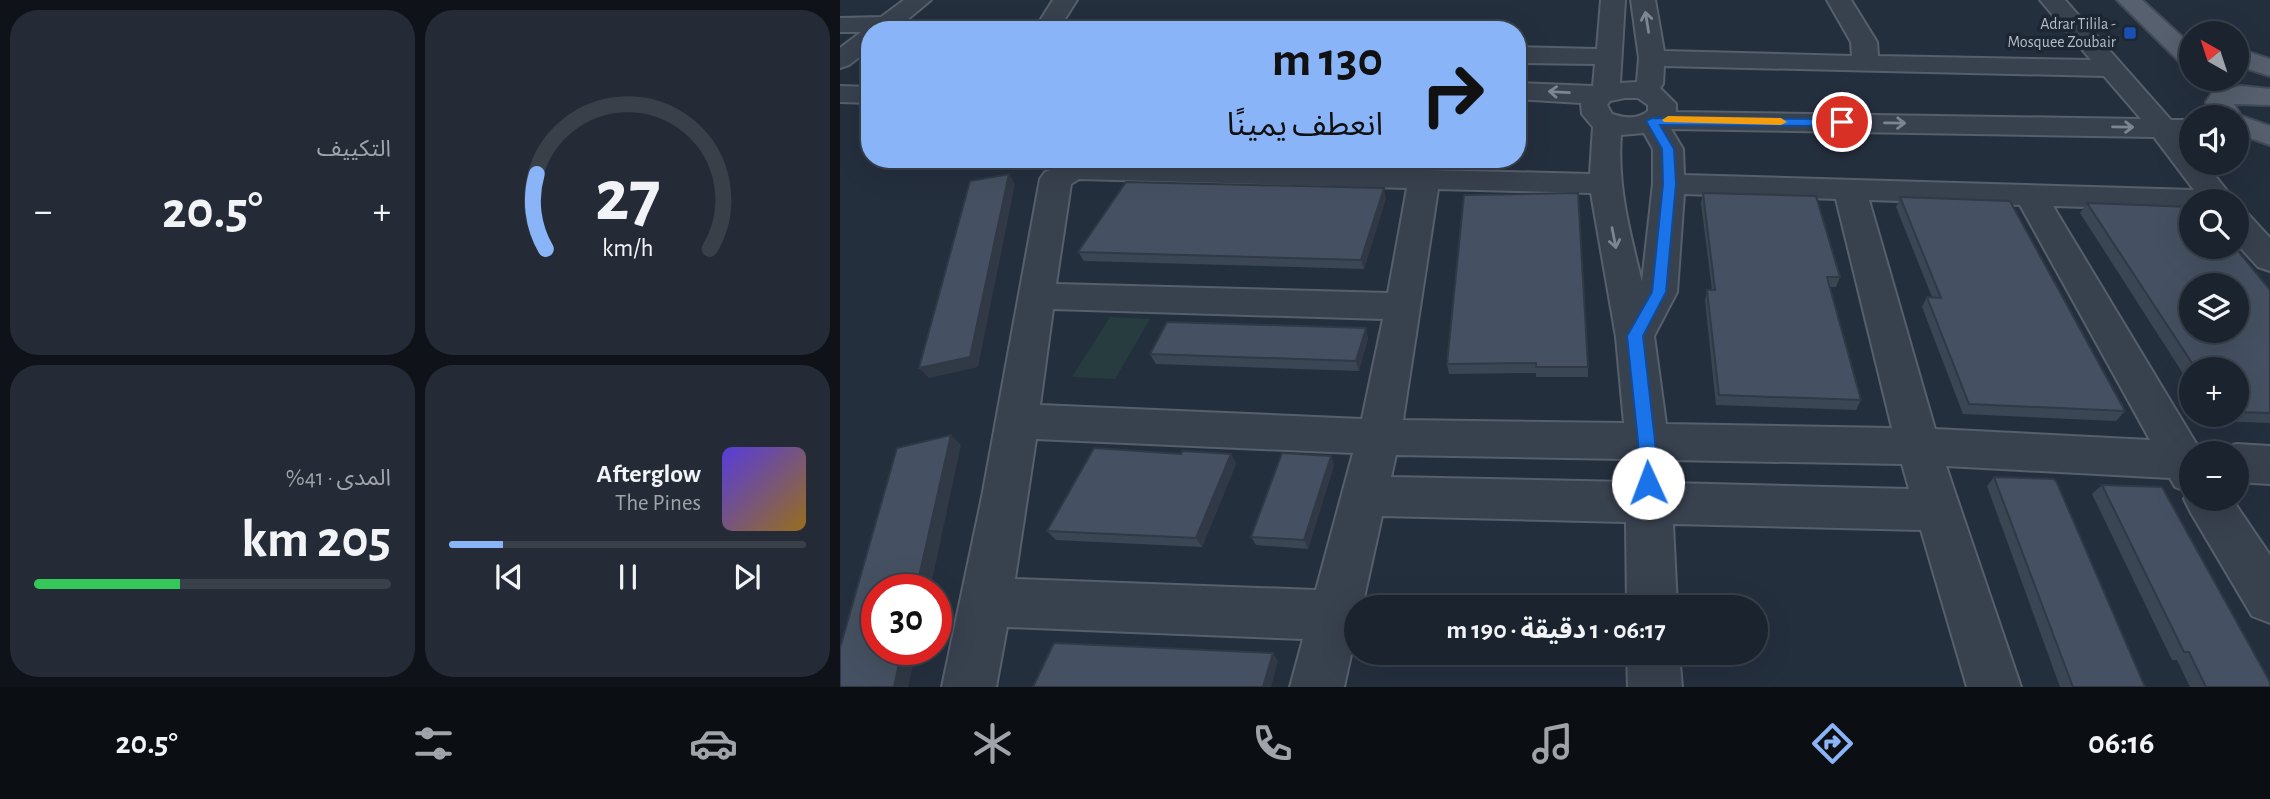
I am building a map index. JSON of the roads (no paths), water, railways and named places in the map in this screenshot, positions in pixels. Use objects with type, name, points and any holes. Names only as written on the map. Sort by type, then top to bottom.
[{"type":"main road","points":[[2129,0],[2179,48]]},
{"type":"main road","points":[[2153,0],[2179,23]]},
{"type":"main road","points":[[2249,61],[2270,68]]},
{"type":"main road","points":[[2249,82],[2269,97]]},
{"type":"main road","points":[[2241,105],[2241,94],[2269,97]]},
{"type":"street","points":[[891,21],[919,0]]},
{"type":"street","points":[[1052,21],[1065,0]]},
{"type":"street","points":[[1613,0],[1603,106],[1604,184],[1635,336],[1646,441],[1652,595]]},
{"type":"street","points":[[1635,336],[1659,292],[1669,184],[1668,149],[1653,108],[1652,58],[1643,0]]},
{"type":"street","points":[[1839,0],[1864,42],[1866,64]]},
{"type":"street","points":[[2052,0],[2154,117],[2210,189]]},
{"type":"street","points":[[840,25],[861,28]]},
{"type":"street","points":[[840,60],[861,44]]},
{"type":"street","points":[[1526,55],[1607,57]]},
{"type":"street","points":[[1652,58],[2113,68]]},
{"type":"street","points":[[840,80],[861,80]]},
{"type":"street","points":[[1526,93],[1603,106],[1635,126],[1653,108],[2154,117],[2179,111]]},
{"type":"street","points":[[840,94],[861,95]]},
{"type":"street","points":[[1526,113],[1603,106]]},
{"type":"street","points":[[2154,117],[2179,124]]},
{"type":"street","points":[[969,687],[988,603],[1056,179],[1065,172],[1604,184]]},
{"type":"street","points":[[1317,687],[1379,437],[1404,307],[1424,180]]},
{"type":"street","points":[[1669,184],[2179,200]]},
{"type":"street","points":[[1850,190],[1917,446],[1994,687]]},
{"type":"street","points":[[2031,195],[2179,450]]},
{"type":"street","points":[[2249,236],[2270,259]]},
{"type":"street","points":[[1036,296],[1404,307]]},
{"type":"street","points":[[1017,421],[1379,437],[1917,446],[2179,473]]},
{"type":"street","points":[[2249,464],[2270,465]]},
{"type":"street","points":[[1364,496],[1938,510]]},
{"type":"street","points":[[2216,511],[2270,599]]},
{"type":"street","points":[[988,603],[1335,616]]},
{"type":"street","points":[[1654,665],[1655,687]]},
{"type":"place","name":"Adrar Tilila - Mosquee Zoubair","points":[[2130,33]]}]
